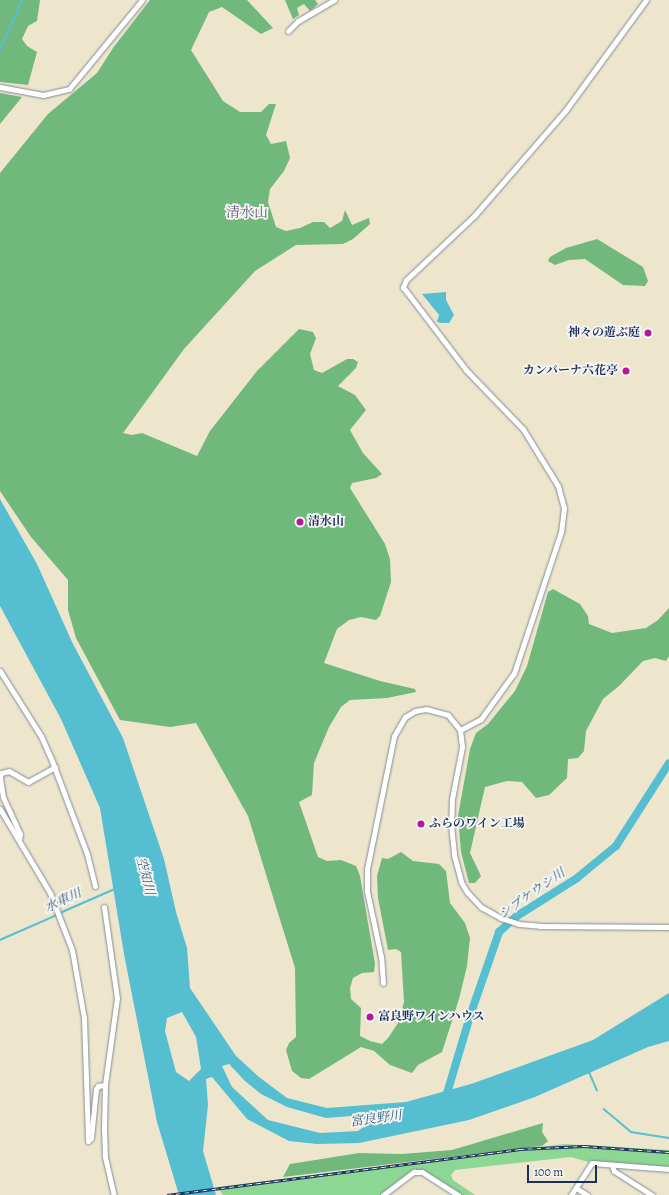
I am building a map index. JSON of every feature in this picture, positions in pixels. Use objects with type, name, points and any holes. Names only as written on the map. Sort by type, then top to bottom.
[{"type":"street","points":[[0,87],[45,94],[69,89],[142,0]]},
{"type":"street","points":[[288,31],[298,21],[334,0]]},
{"type":"street","points":[[460,730],[481,719],[514,672],[561,532],[564,508],[558,486],[523,429],[454,355],[409,296],[403,284],[475,215],[565,111],[646,0]]},
{"type":"street","points":[[0,671],[41,736],[87,854],[95,886]]},
{"type":"street","points":[[383,983],[381,953],[367,891],[366,869],[394,736],[405,717],[415,711],[426,709],[448,715],[460,730],[462,747],[451,809],[454,855],[459,875],[467,892],[482,907],[494,915],[529,925],[669,926]]},
{"type":"street","points":[[19,840],[20,834],[3,797],[0,778],[2,773],[9,771],[28,782],[54,767]]},
{"type":"street","points":[[0,810],[19,840],[56,908],[76,970],[86,1032],[88,1141],[91,1138],[96,1089],[98,1086],[105,1085]]},
{"type":"street","points":[[104,907],[117,998],[105,1085],[105,1157],[114,1195]]},
{"type":"street","points":[[571,1195],[592,1163],[669,1169]]},
{"type":"street","points":[[612,1165],[614,1171],[652,1195]]},
{"type":"street","points":[[383,1195],[410,1174],[422,1172],[458,1195]]},
{"type":"street","points":[[576,1188],[587,1195]]},
{"type":"green space","points":[[0,0],[40,0],[37,21],[28,26],[22,39],[27,46],[37,52],[28,85],[0,82]]},
{"type":"green space","points":[[150,0],[247,0],[273,28],[261,34],[222,7],[209,12],[191,50],[223,101],[240,112],[261,112],[269,104],[276,104],[266,135],[271,144],[286,141],[290,158],[284,171],[270,189],[268,202],[276,227],[286,231],[300,228],[313,222],[324,222],[330,228],[342,221],[345,210],[352,225],[369,218],[370,224],[353,239],[343,244],[296,245],[255,271],[184,349],[123,433],[132,435],[142,433],[197,456],[210,431],[257,371],[299,329],[313,332],[316,338],[310,354],[314,370],[322,373],[347,359],[353,359],[358,362],[356,368],[338,386],[355,395],[366,410],[350,430],[363,453],[382,474],[376,478],[352,483],[350,488],[385,544],[390,559],[391,582],[380,616],[376,620],[361,617],[349,620],[337,629],[324,663],[380,681],[415,689],[416,692],[387,698],[350,700],[341,707],[329,727],[314,763],[312,795],[299,802],[318,857],[327,861],[341,860],[356,866],[360,876],[375,964],[374,972],[362,973],[353,978],[350,988],[351,999],[361,1008],[360,1036],[370,1041],[382,1044],[388,1038],[398,1023],[404,1002],[401,952],[396,949],[388,950],[378,898],[377,876],[382,858],[388,859],[401,852],[413,861],[439,864],[446,871],[450,903],[465,923],[470,938],[467,966],[459,999],[442,1052],[418,1065],[412,1073],[390,1065],[374,1051],[361,1047],[309,1079],[301,1078],[292,1071],[286,1050],[289,1043],[296,1037],[295,968],[248,816],[196,723],[170,727],[120,720],[76,638],[68,610],[68,580],[31,537],[0,491],[0,173],[48,114],[97,73],[113,48]]},
{"type":"green space","points":[[285,0],[315,0],[318,4],[310,11],[304,4],[297,8],[299,15],[293,19]]},
{"type":"green space","points":[[0,93],[22,97],[0,124]]},
{"type":"green space","points":[[597,239],[643,267],[648,281],[645,286],[623,285],[585,259],[569,260],[555,265],[548,261],[550,257],[566,248]]},
{"type":"green space","points":[[553,589],[580,604],[588,616],[589,624],[612,633],[646,628],[658,620],[669,608],[669,656],[666,661],[655,658],[643,661],[619,686],[603,699],[586,731],[584,751],[578,758],[568,759],[567,778],[549,795],[536,798],[522,782],[507,781],[485,787],[470,853],[481,876],[475,883],[469,883],[461,852],[458,816],[470,749],[476,733],[488,724],[515,691],[527,666],[548,592]]},
{"type":"green space","points":[[543,1123],[542,1132],[548,1141],[542,1146],[283,1177],[290,1164],[359,1153],[402,1154],[452,1150]]},
{"type":"green space","points":[[564,1144],[669,1150],[669,1169],[592,1163],[571,1157],[455,1170],[451,1175],[453,1180],[475,1195],[458,1195],[427,1175],[414,1172],[383,1195],[223,1195],[217,1187]]},
{"type":"water","points":[[446,292],[446,300],[454,315],[449,323],[437,322],[439,315],[422,294]]},
{"type":"water","points":[[0,499],[37,564],[72,642],[123,738],[164,859],[176,912],[187,948],[190,988],[236,1056],[259,1077],[287,1098],[327,1108],[406,1102],[471,1084],[593,1040],[669,993],[669,1041],[648,1047],[535,1097],[469,1120],[359,1143],[317,1144],[289,1141],[247,1119],[212,1077],[206,1079],[208,1105],[203,1151],[216,1195],[179,1195],[157,1122],[124,954],[100,808],[61,719],[0,606]],"holes":[[[182,1012],[196,1037],[201,1069],[189,1081],[176,1072],[165,1031],[167,1018]],[[229,1064],[245,1081],[261,1094],[287,1107],[326,1118],[351,1116],[372,1121],[358,1131],[320,1133],[268,1120],[232,1087],[222,1066]]]},
{"type":"waterway","points":[[0,50],[22,0]]},
{"type":"waterway","name":"シブケウシ川","points":[[445,1100],[471,1013],[499,932],[517,916],[577,878],[616,846],[669,763]]},
{"type":"waterway","name":"水車川","points":[[60,913],[115,889]]},
{"type":"waterway","name":"水車川","points":[[0,940],[57,915]]},
{"type":"waterway","points":[[589,1071],[597,1090]]},
{"type":"waterway","points":[[604,1109],[631,1132],[669,1138]]},
{"type":"railway","points":[[167,1195],[519,1149],[584,1146],[669,1152]]},
{"type":"place","name":"神々の遊ぶ庭","points":[[648,333]]},
{"type":"place","name":"カンパーナ六花亭","points":[[626,371]]},
{"type":"place","name":"清水山","points":[[300,522]]},
{"type":"place","name":"ふらのワイン工場","points":[[421,824]]},
{"type":"place","name":"富良野ワインハウス","points":[[370,1017]]},
{"type":"district","name":"清水山","points":[[247,213]]},
{"type":"water label","name":"空知川","points":[[145,876]]},
{"type":"water label","name":"富良野川","points":[[376,1119]]}]
